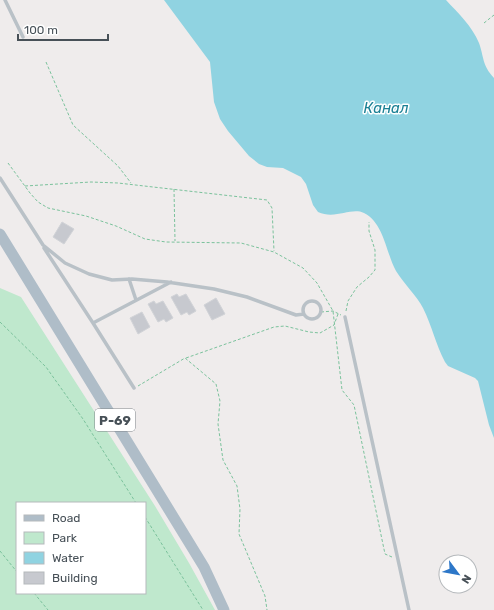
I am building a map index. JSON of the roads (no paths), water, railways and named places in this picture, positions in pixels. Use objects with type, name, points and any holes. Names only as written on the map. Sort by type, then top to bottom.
[{"type":"main road","name":"Р-69","points":[[0,234],[204,567],[224,610]]},
{"type":"lane","points":[[5,0],[23,37]]},
{"type":"lane","points":[[0,178],[134,388]]},
{"type":"lane","points":[[43,245],[65,263],[89,274],[112,280],[129,279],[171,282],[221,290],[247,297],[296,315],[304,314]]},
{"type":"lane","points":[[129,279],[136,300]]},
{"type":"lane","points":[[93,323],[171,282]]},
{"type":"lane","points":[[312,301],[316,302],[320,306],[321,312],[319,317],[314,320],[308,318],[304,314],[303,308],[312,301]]},
{"type":"lane","points":[[345,317],[409,610]]},
{"type":"water","name":"Канал","points":[[164,0],[446,0],[469,25],[479,43],[485,65],[494,78],[494,438],[489,425],[478,381],[475,378],[448,366],[445,362],[423,308],[396,271],[384,239],[376,224],[364,213],[354,211],[331,215],[318,212],[313,205],[306,184],[301,177],[283,168],[267,167],[259,164],[249,156],[220,119],[214,102],[210,62]]}]
